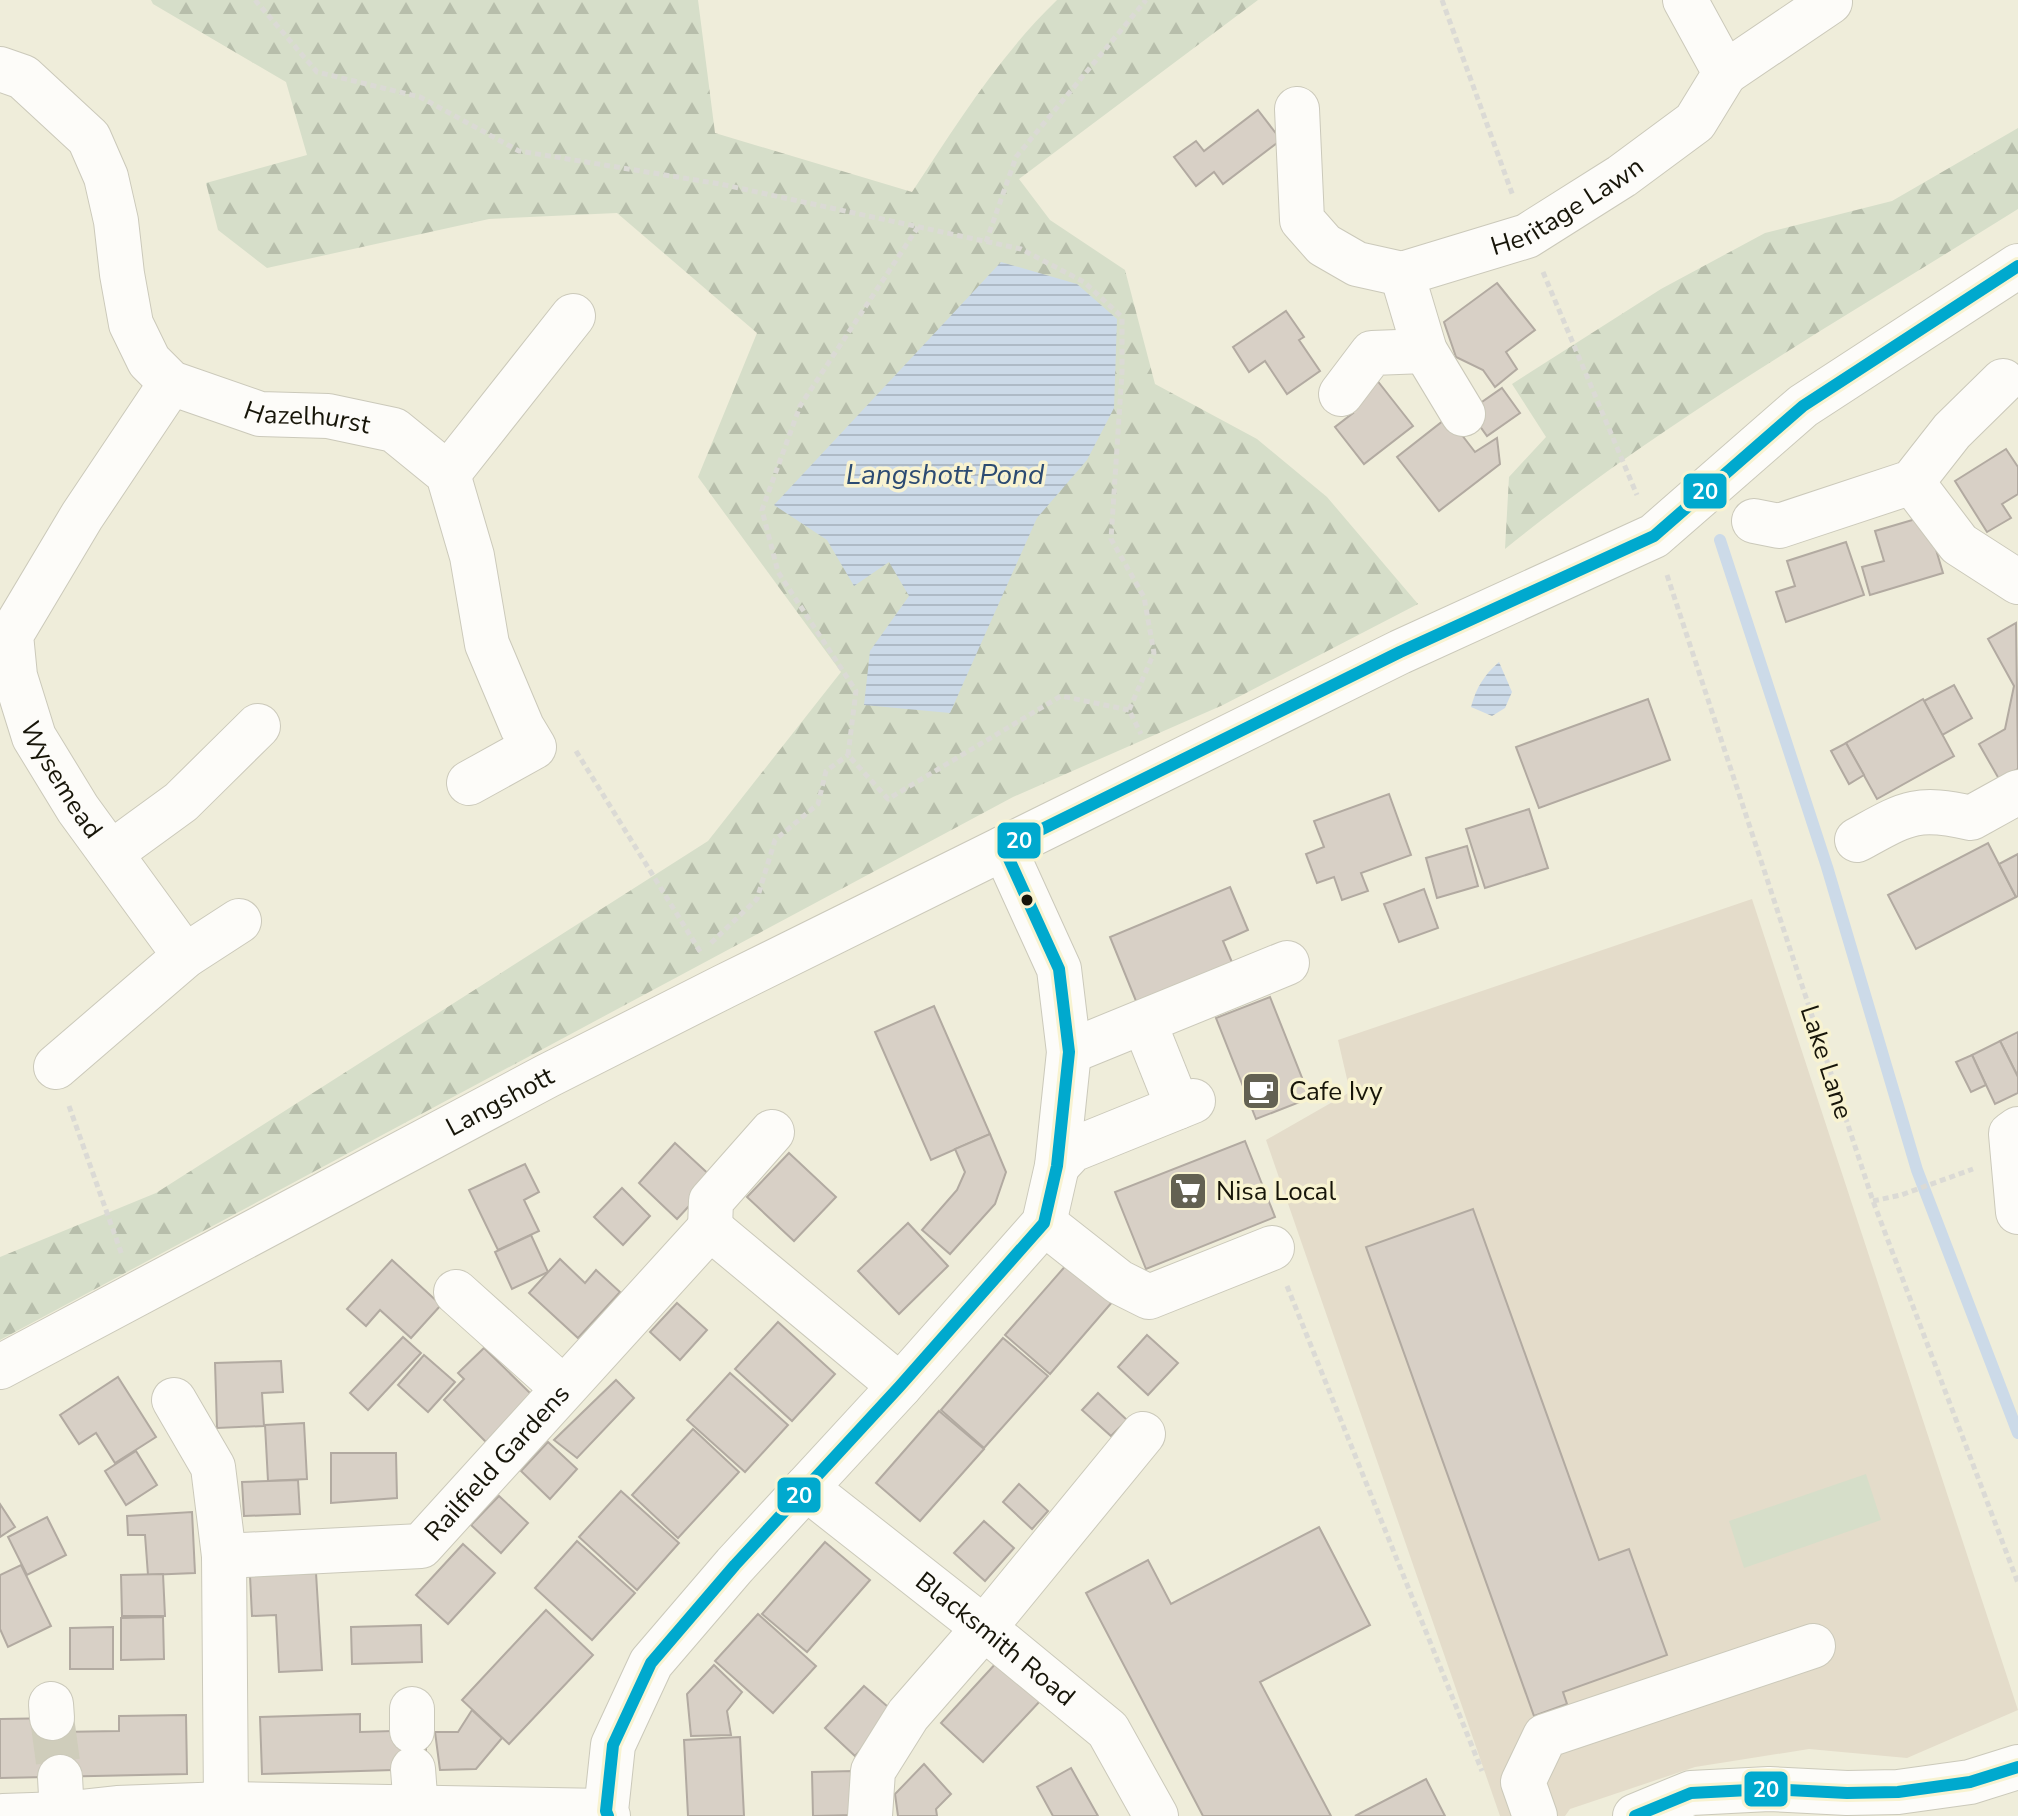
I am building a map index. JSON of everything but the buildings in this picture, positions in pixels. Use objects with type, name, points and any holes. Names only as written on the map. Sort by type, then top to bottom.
[{"type":"street","points":[[1685,0],[1725,73],[1830,2]]},
{"type":"street","name":"Hazelhurst","points":[[0,69],[23,77],[89,138],[106,177],[116,221],[131,324],[149,361],[171,383],[260,414],[328,416],[394,430],[448,474]]},
{"type":"street","name":"Heritage Lawn","points":[[1297,109],[1302,220],[1324,245],[1357,264],[1402,274],[1527,236],[1622,176],[1695,122],[1725,73]]},
{"type":"street","points":[[1654,536],[1803,406],[2017,269]]},
{"type":"street","points":[[1402,274],[1425,351],[1463,414]]},
{"type":"street","points":[[469,783],[534,747],[522,727],[487,644],[472,556],[448,474],[573,316]]},
{"type":"street","points":[[1341,394],[1372,353],[1425,351]]},
{"type":"street","points":[[1754,521],[1779,526],[1912,482],[1952,431],[2003,381]]},
{"type":"street","name":"Wysemead","points":[[171,383],[82,516],[11,635],[15,676],[34,737],[78,809],[185,956]]},
{"type":"street","points":[[1912,482],[1959,544],[2018,582]]},
{"type":"street","name":"Langshott","points":[[0,1367],[547,1076],[712,970],[1004,848],[1400,652],[1654,536]]},
{"type":"street","points":[[111,853],[181,802],[258,726]]},
{"type":"street","points":[[1857,840],[1906,814],[1941,811],[1971,818],[2018,792]]},
{"type":"street","points":[[5,1816],[61,1796],[117,1812],[226,1804],[275,1811],[419,1774],[607,1814],[613,1745],[651,1663],[1044,1223],[1057,1166],[1069,1052],[1059,969],[1004,848]]},
{"type":"street","points":[[56,1067],[185,956],[239,921]]},
{"type":"street","points":[[1069,1052],[1287,963]]},
{"type":"street","points":[[1057,1166],[1072,1150],[1186,1104],[1144,1022]]},
{"type":"street","points":[[772,1132],[711,1201],[710,1228],[900,1386]]},
{"type":"street","points":[[2005,1142],[2018,1212]]},
{"type":"street","points":[[1044,1223],[1119,1282],[1149,1297],[1272,1248]]},
{"type":"street","name":"Railfield Gardens","points":[[224,1556],[421,1546],[710,1228]]},
{"type":"street","points":[[456,1292],[563,1388]]},
{"type":"street","points":[[174,1400],[213,1467],[224,1556],[226,1804]]},
{"type":"street","points":[[870,1816],[873,1771],[908,1715],[984,1628],[1143,1434]]},
{"type":"street","name":"Blacksmith Road","points":[[806,1488],[1108,1730],[1156,1816]]},
{"type":"street","points":[[1535,1816],[1523,1782],[1545,1736],[1813,1646]]},
{"type":"street","points":[[1635,1816],[1691,1793],[1769,1789],[1898,1792],[1970,1782],[2018,1767]]},
{"type":"path","points":[[255,0],[317,72],[420,97],[519,151],[720,184],[1021,249],[1084,282],[1122,317],[1122,372],[1111,539],[1144,597],[1154,653],[1129,710],[1159,771]]},
{"type":"path","points":[[986,242],[1016,157],[1146,0]]},
{"type":"path","points":[[534,747],[563,734],[591,772],[712,970],[757,899],[775,840],[818,804],[826,771],[848,755],[856,691],[778,572],[762,510],[800,406],[918,227]]},
{"type":"path","name":"Lake Lane","points":[[1654,536],[1873,1201],[2018,1583]]},
{"type":"path","points":[[848,755],[888,799],[1061,696],[1129,710]]},
{"type":"path","points":[[56,1067],[136,1292]]},
{"type":"path","points":[[1873,1201],[1901,1195],[2005,1142]]},
{"type":"path","points":[[1272,1248],[1483,1772]]},
{"type":"shaded area","points":[[1752,899],[2018,1710],[1907,1758],[1809,1749],[1695,1767],[1570,1809],[1565,1816],[1500,1816],[1266,1140],[1350,1092],[1338,1040]]},
{"type":"green space","points":[[151,0],[698,0],[715,133],[912,192],[997,68],[1057,0],[1258,0],[1019,179],[1050,220],[1125,270],[1155,384],[1257,439],[1327,497],[1418,604],[1223,705],[1013,797],[0,1340],[0,1257],[156,1193],[708,841],[841,672],[698,477],[757,333],[617,213],[489,219],[267,268],[218,230],[206,183],[307,155],[286,82]]},
{"type":"green space","points":[[2018,128],[2018,209],[1691,413],[1505,549],[1509,477],[1546,437],[1512,384],[1661,289],[1765,233],[1892,201]]},
{"type":"green space","points":[[1866,1474],[1881,1520],[1744,1568],[1729,1521]]},
{"type":"water","name":"Langshott Pond","points":[[1001,262],[1077,284],[1117,319],[1114,408],[1087,460],[1037,518],[950,713],[864,705],[870,651],[909,596],[889,562],[854,586],[827,540],[774,505]]},
{"type":"water","points":[[1499,662],[1512,692],[1505,708],[1492,716],[1471,707],[1481,682]]},
{"type":"waterway","points":[[1720,540],[1827,867],[1917,1170],[2018,1433]]},
{"type":"tunnel","points":[[52,1718],[60,1777]]},
{"type":"transit line","name":"20","points":[[608,1816],[613,1745],[651,1663],[735,1565],[900,1386],[1044,1223],[1057,1166],[1069,1052],[1059,969],[1004,848],[1400,652],[1654,536],[1803,406],[2018,266]]},
{"type":"transit line","name":"20","points":[[1635,1816],[1691,1793],[1769,1789],[1898,1792],[1970,1782],[2018,1767]]},
{"type":"place","name":"Cafe Ivy","points":[[1261,1091]]},
{"type":"place","name":"Nisa Local","points":[[1188,1191]]}]
